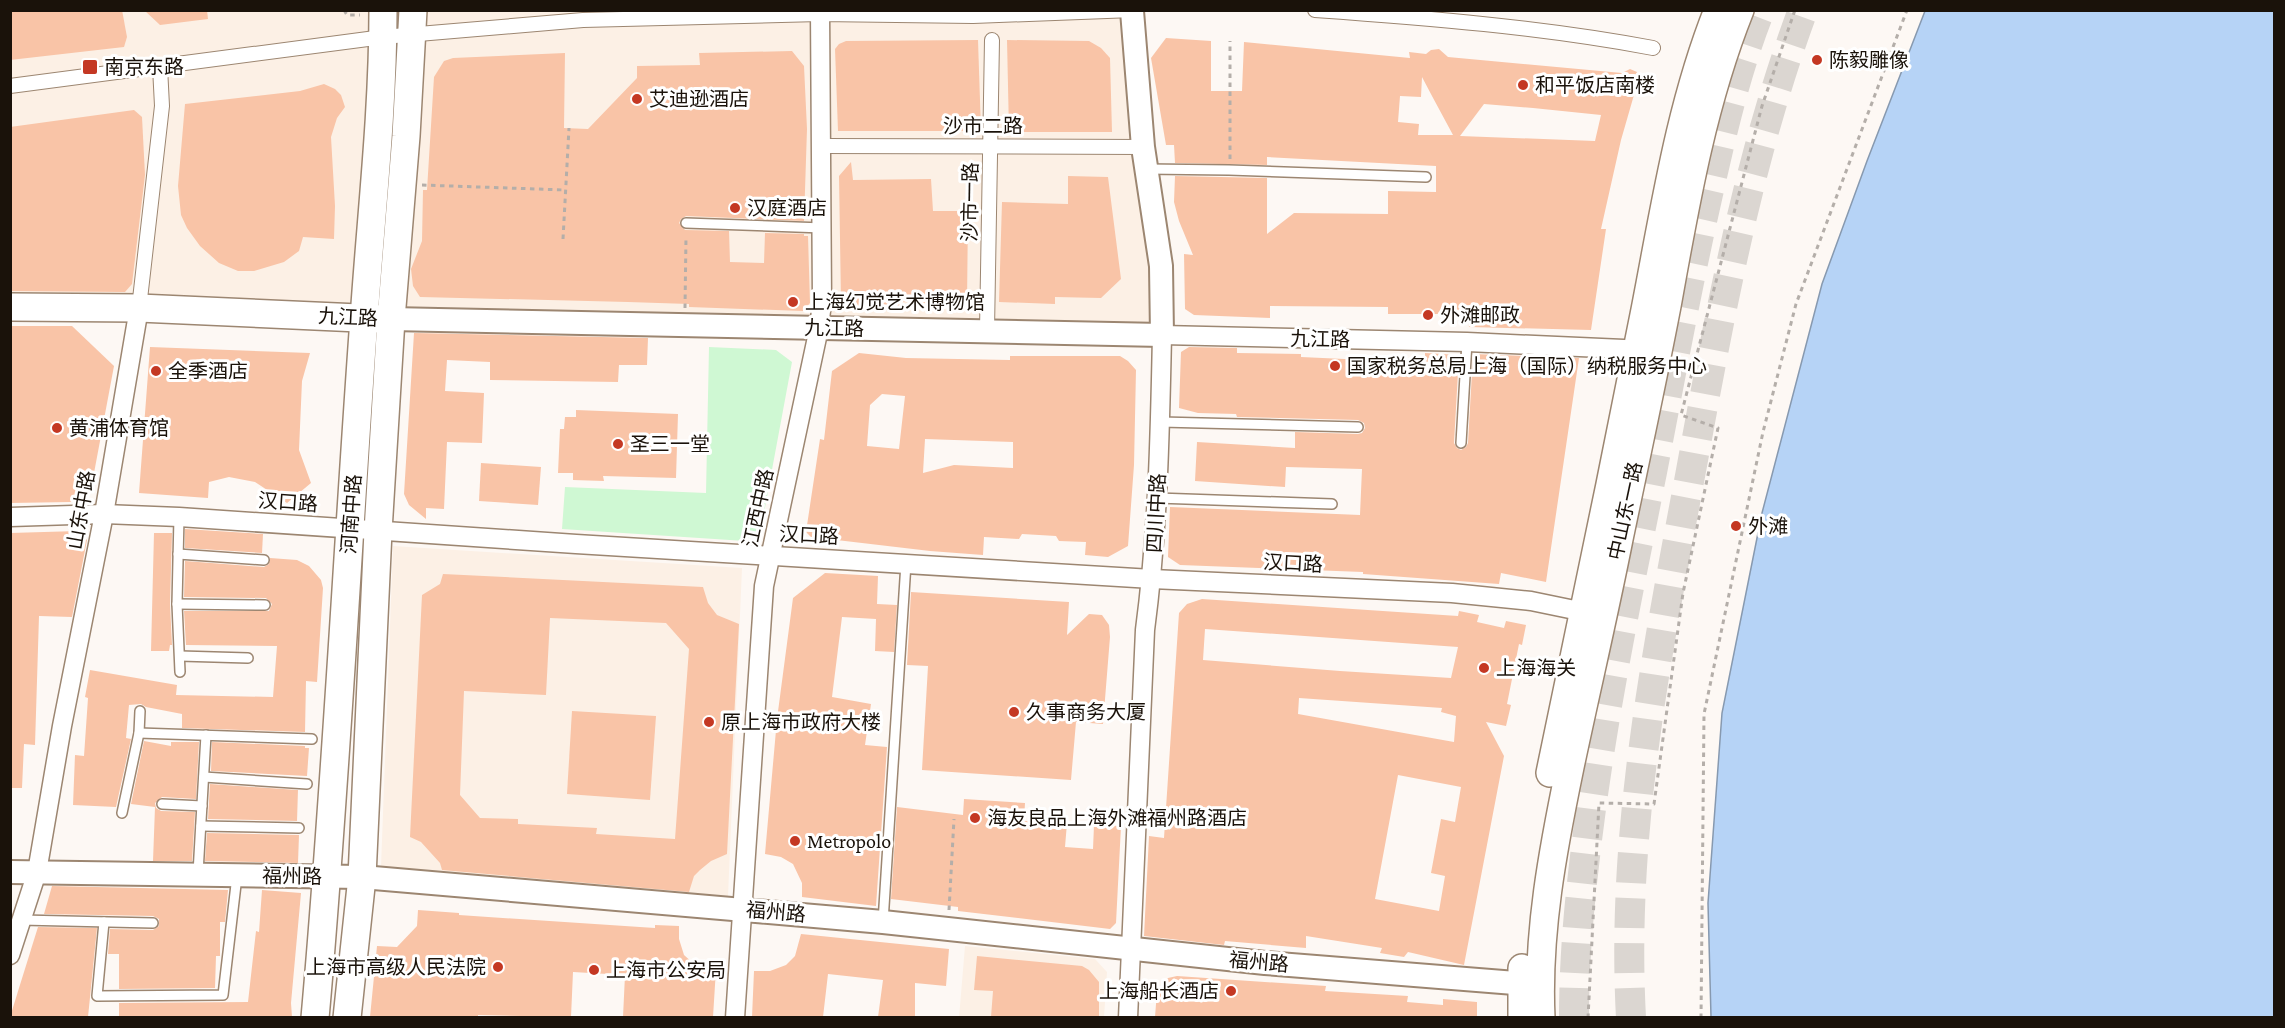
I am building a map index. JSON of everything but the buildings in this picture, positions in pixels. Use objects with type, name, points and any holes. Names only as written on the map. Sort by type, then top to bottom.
[{"type":"main road","name":"河南中路","points":[[315,1017],[328,877],[335,739],[380,122],[383,10]]},
{"type":"main road","name":"中山东一路","points":[[1522,1017],[1543,926],[1593,614],[1647,350],[1686,111],[1701,57],[1718,10]]},
{"type":"main road","name":"中山东一路","points":[[1647,350],[1705,115],[1740,10]]},
{"type":"main road","name":"河南中路","points":[[347,1017],[362,878],[378,531],[413,22]]},
{"type":"main road","name":"九江路","points":[[10,307],[139,308],[391,319]]},
{"type":"main road","name":"中山东一路","points":[[1530,985],[1541,1017]]},
{"type":"street","points":[[10,86],[383,37],[413,22],[583,20],[820,12],[973,16],[1132,10]]},
{"type":"street","name":"四川中路","points":[[1128,1017],[1145,630],[1152,579],[1161,422],[1162,335],[1161,266],[1143,147],[1132,10]]},
{"type":"street","points":[[1315,10],[1554,32],[1653,48]]},
{"type":"street","name":"江西中路","points":[[735,1017],[764,586],[819,328],[822,302],[820,12]]},
{"type":"street","name":"沙市一路","points":[[987,330],[992,40]]},
{"type":"street","name":"山东中路","points":[[10,955],[37,872],[62,726],[104,514],[139,308],[162,106],[160,67]]},
{"type":"street","name":"沙市二路","points":[[822,146],[1143,147]]},
{"type":"street","name":"九江路","points":[[391,319],[987,330],[1467,342],[1647,350]]},
{"type":"street","name":"汉口路","points":[[10,517],[104,514],[179,517],[1152,579],[1452,593],[1531,601],[1593,614]]},
{"type":"street","name":"福州路","points":[[10,872],[362,878],[743,909],[1265,963],[1530,985]]},
{"type":"lane","points":[[1146,169],[1426,177]]},
{"type":"lane","points":[[686,224],[823,228]]},
{"type":"lane","points":[[1461,443],[1467,342]]},
{"type":"lane","points":[[1161,422],[1358,427]]},
{"type":"lane","points":[[1157,498],[1332,504]]},
{"type":"lane","points":[[179,517],[177,603],[180,672]]},
{"type":"lane","points":[[178,554],[264,560]]},
{"type":"lane","points":[[883,922],[906,563]]},
{"type":"lane","points":[[177,603],[264,605]]},
{"type":"lane","points":[[180,656],[248,658]]},
{"type":"lane","points":[[122,813],[139,733],[140,711]]},
{"type":"lane","points":[[139,733],[312,739]]},
{"type":"lane","points":[[198,874],[206,735]]},
{"type":"lane","points":[[204,777],[307,784]]},
{"type":"lane","points":[[162,804],[202,806]]},
{"type":"lane","points":[[201,826],[299,828]]},
{"type":"lane","points":[[104,922],[97,996],[223,995],[237,876]]},
{"type":"lane","points":[[21,920],[153,923]]},
{"type":"path","points":[[1588,1017],[1599,803],[1654,804],[1683,593],[1718,428],[1682,415],[1762,106],[1795,10]]},
{"type":"path","points":[[1701,1017],[1704,714],[1763,432],[1796,303],[1907,10]]},
{"type":"path","points":[[1229,170],[1230,41]]},
{"type":"path","points":[[563,240],[569,128]]},
{"type":"path","points":[[402,184],[565,190]]},
{"type":"path","points":[[684,324],[686,224]]},
{"type":"path","points":[[947,930],[954,819]]},
{"type":"shaded area","points":[[1132,10],[1162,335],[11,307],[11,11]]},
{"type":"shaded area","points":[[393,546],[742,568],[728,896],[381,867]]},
{"type":"shaded area","points":[[965,946],[1095,959],[1107,972],[1104,1017],[959,1018]]},
{"type":"green space","points":[[709,347],[776,350],[792,362],[761,529],[745,541],[562,529],[565,487],[706,493]]},
{"type":"water","points":[[1925,11],[2274,11],[2274,1017],[1711,1017],[1708,903],[1722,713],[1762,513],[1822,284]]},
{"type":"tunnel","points":[[1574,1018],[1576,954],[1583,869],[1615,659],[1708,194],[1724,124],[1760,10]]},
{"type":"tunnel","points":[[1631,1018],[1629,949],[1636,812],[1665,611],[1736,241],[1766,124],[1803,10]]},
{"type":"place","name":"陈毅雕像","points":[[1817,60]]},
{"type":"place","name":"南京东路","points":[[90,67]]},
{"type":"place","name":"和平饭店南楼","points":[[1523,85]]},
{"type":"place","name":"艾迪逊酒店","points":[[637,99]]},
{"type":"place","name":"汉庭酒店","points":[[735,208]]},
{"type":"place","name":"上海幻觉艺术博物馆","points":[[793,302]]},
{"type":"place","name":"外滩邮政","points":[[1428,315]]},
{"type":"place","name":"国家税务总局上海（国际）纳税服务中心","points":[[1335,366]]},
{"type":"place","name":"全季酒店","points":[[156,371]]},
{"type":"place","name":"黄浦体育馆","points":[[57,428]]},
{"type":"place","name":"圣三一堂","points":[[618,444]]},
{"type":"place","name":"外滩","points":[[1736,526]]},
{"type":"place","name":"上海海关","points":[[1484,668]]},
{"type":"place","name":"久事商务大厦","points":[[1014,712]]},
{"type":"place","name":"原上海市政府大楼","points":[[709,722]]},
{"type":"place","name":"海友良品上海外滩福州路酒店","points":[[975,818]]},
{"type":"place","name":"Metropolo","points":[[795,841]]},
{"type":"place","name":"上海市高级人民法院","points":[[498,967]]},
{"type":"place","name":"上海市公安局","points":[[594,970]]},
{"type":"place","name":"上海船长酒店","points":[[1231,991]]}]
